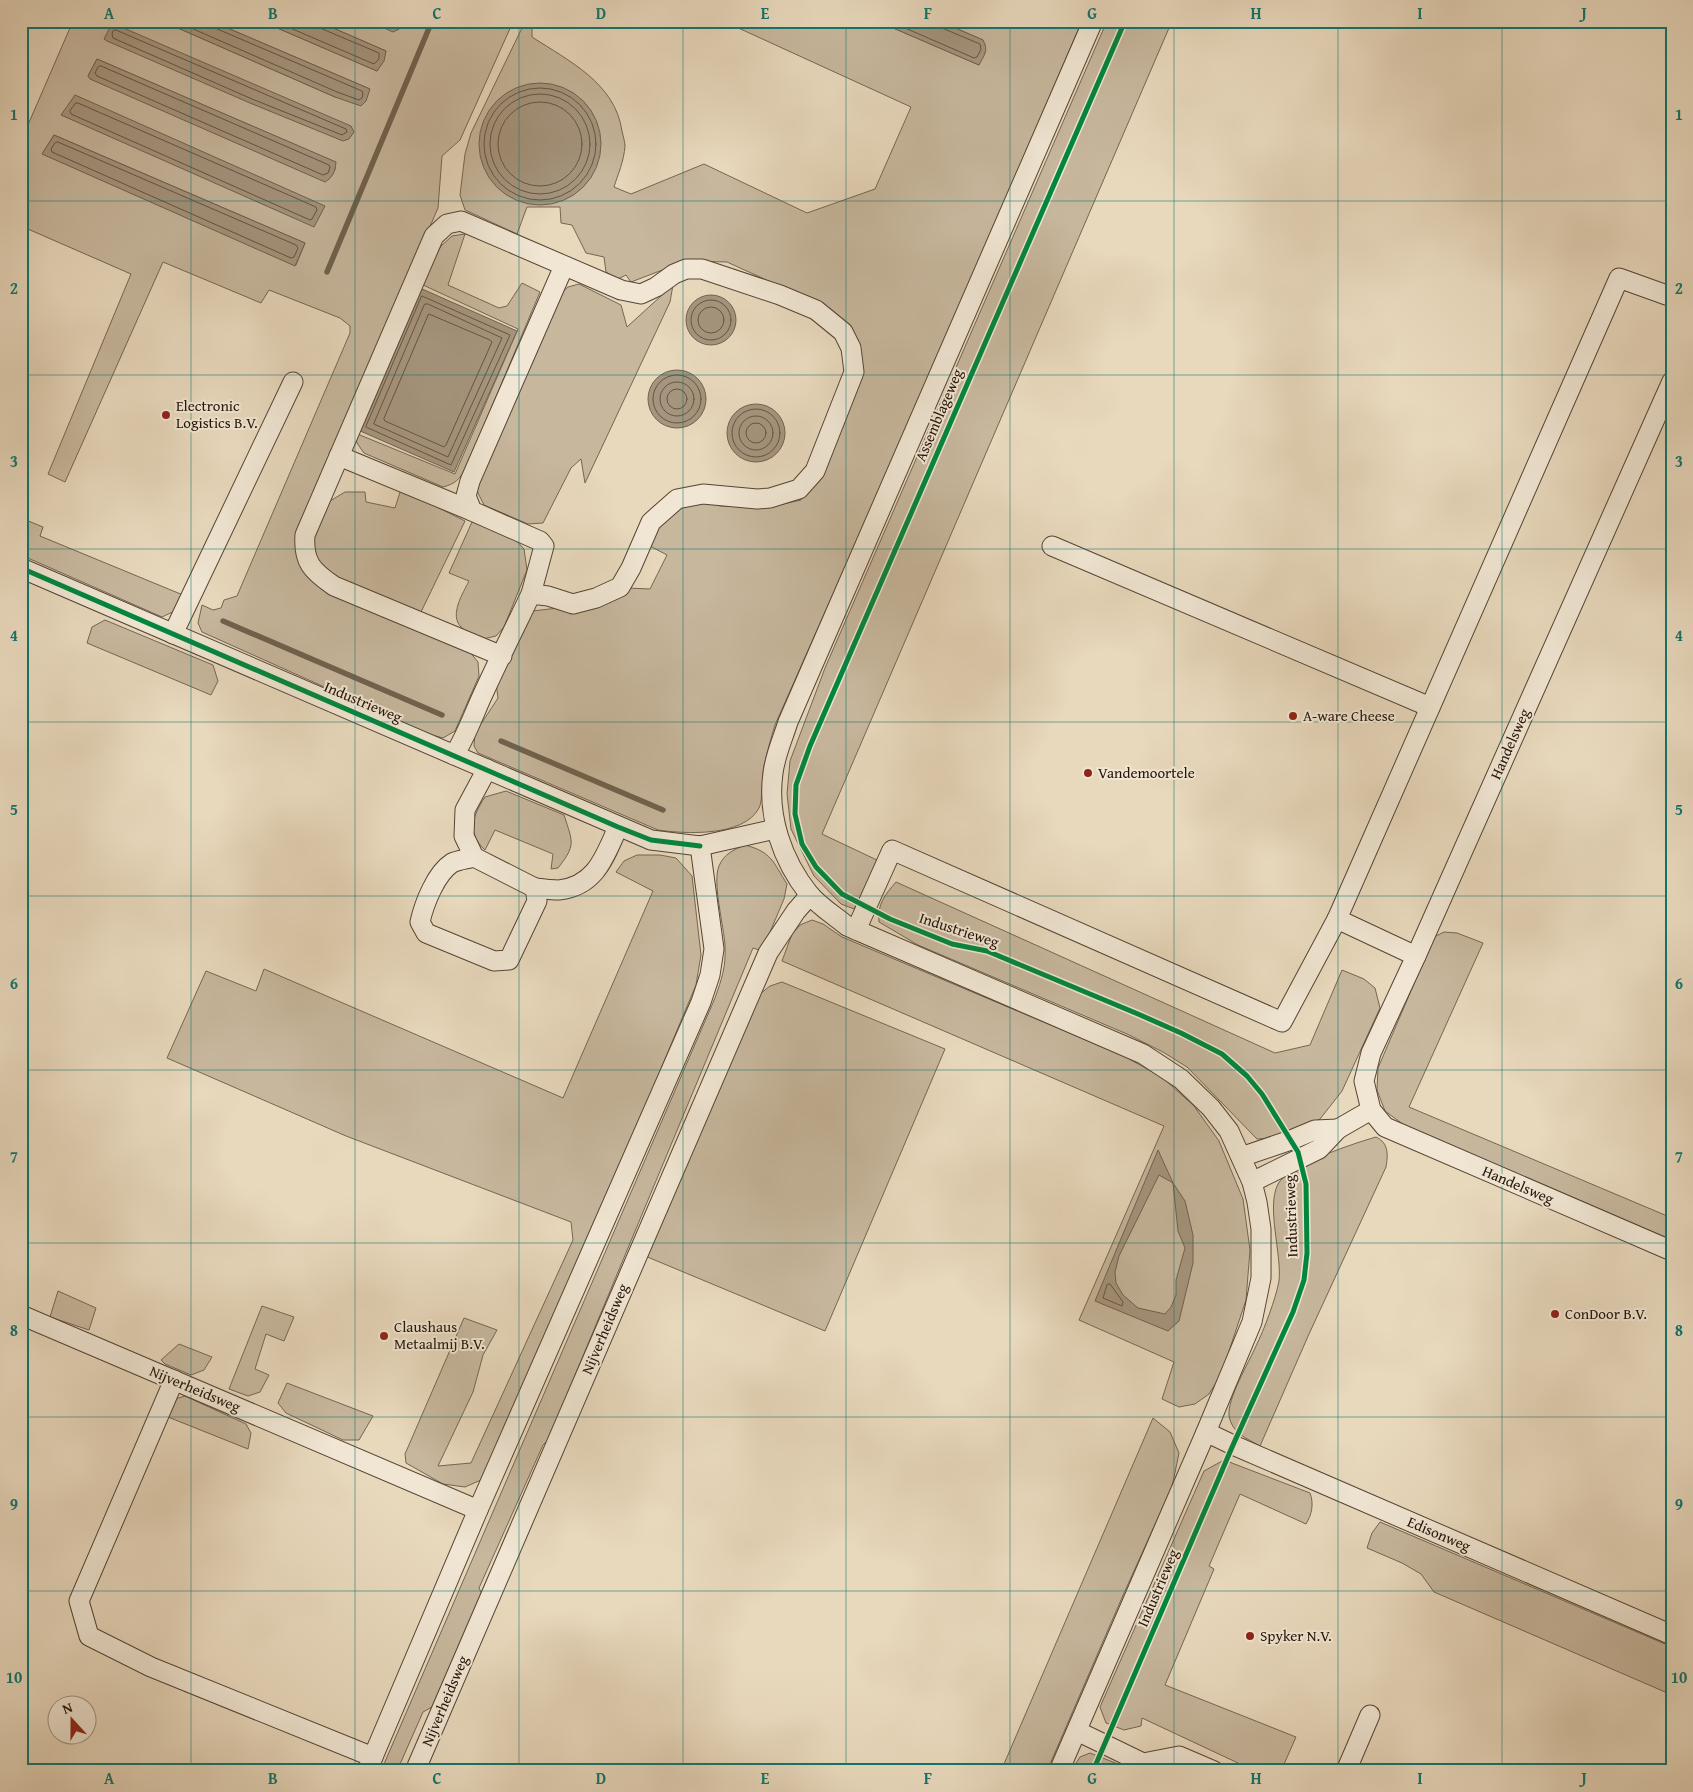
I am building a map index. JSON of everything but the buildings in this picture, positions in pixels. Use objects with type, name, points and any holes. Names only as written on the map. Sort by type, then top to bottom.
[{"type":"street","name":"Assemblageweg","points":[[775,829],[772,801],[773,772],[788,722],[1093,21]]},
{"type":"street","points":[[502,656],[334,586],[318,575],[310,565],[304,550],[305,535],[434,236],[447,224],[460,221],[621,290],[641,294],[686,269],[702,269],[780,295],[816,310],[844,332],[851,348],[854,372],[814,470],[799,489],[770,498],[756,499],[703,494],[677,499],[651,522],[631,568],[620,587],[596,598],[573,604],[548,596],[531,594]]},
{"type":"street","points":[[472,511],[466,496],[470,481],[564,266]]},
{"type":"street","points":[[856,930],[892,850],[1282,1022],[1337,919],[1619,278],[1672,297]]},
{"type":"street","name":"Handelsweg","points":[[1672,381],[1371,1053],[1364,1080],[1371,1110],[1385,1127],[1672,1251]]},
{"type":"street","points":[[173,634],[293,382]]},
{"type":"street","points":[[339,456],[472,511],[540,541],[544,546],[531,594],[484,690],[462,743],[454,755]]},
{"type":"street","points":[[1052,546],[1430,708]]},
{"type":"street","name":"Industrieweg","points":[[21,568],[651,840],[700,846],[775,829],[788,862],[810,895],[847,926],[1143,1054],[1181,1079],[1211,1108],[1229,1131],[1252,1182],[1260,1229],[1261,1278],[1252,1322],[1060,1771]]},
{"type":"street","points":[[487,769],[465,810],[464,836],[474,857],[535,888],[559,890],[580,884],[599,868],[618,827]]},
{"type":"street","points":[[174,1380],[79,1601],[90,1636],[151,1667],[370,1764],[478,1510],[697,1011],[710,975],[714,949],[700,846]]},
{"type":"street","points":[[474,857],[452,863],[441,874],[423,908],[420,922],[426,933],[494,961],[509,960],[537,901],[535,888]]},
{"type":"street","name":"Nijverheidsweg","points":[[415,1771],[768,953],[796,911],[810,895]]},
{"type":"street","points":[[1337,919],[1416,956]]},
{"type":"street","points":[[1252,1182],[1319,1149],[1338,1129],[1371,1110]]},
{"type":"street","points":[[1241,1157],[1316,1130],[1338,1129]]},
{"type":"street","name":"Nijverheidsweg","points":[[21,1315],[478,1510]]},
{"type":"street","name":"Edisonweg","points":[[1206,1432],[1672,1635]]},
{"type":"street","points":[[1346,1771],[1370,1715]]},
{"type":"street","points":[[1077,1731],[1144,1767],[1179,1756],[1214,1771]]},
{"type":"shaded area","points":[[73,21],[162,21],[335,97],[370,89],[211,21],[261,21],[377,71],[386,51],[317,21],[369,21],[393,31],[399,29],[400,21],[532,21],[532,37],[588,75],[610,99],[618,114],[625,146],[614,187],[631,194],[704,164],[807,213],[875,189],[911,107],[723,21],[877,21],[979,65],[983,40],[939,21],[987,21],[995,24],[998,21],[1082,21],[937,359],[775,725],[764,766],[759,808],[741,824],[728,829],[713,831],[683,832],[658,830],[478,753],[474,746],[475,733],[498,698],[496,683],[532,611],[611,602],[628,588],[650,589],[667,555],[648,545],[660,523],[671,511],[693,504],[709,502],[720,506],[769,507],[801,500],[818,470],[854,349],[806,298],[727,262],[686,261],[631,282],[626,275],[618,279],[606,272],[604,257],[586,253],[572,225],[561,223],[560,207],[527,207],[517,234],[465,210],[460,195],[465,154],[471,133],[522,28],[512,24],[460,140],[442,156],[438,208],[296,536],[298,560],[469,651],[478,662],[479,676],[455,731],[443,738],[429,734],[202,632],[198,623],[202,605],[213,610],[221,608],[224,600],[237,596],[350,333],[350,326],[340,318],[269,290],[261,303],[163,262],[65,482],[48,474],[131,274],[21,226],[21,141]],"holes":[[[97,59],[335,162],[335,170],[88,76]],[[54,135],[305,243],[296,265],[43,153]]]},
{"type":"shaded area","points":[[1107,21],[1172,21],[822,834],[879,861],[854,909],[841,904],[814,876],[791,829],[787,794],[790,761],[825,668]]},
{"type":"shaded area","points":[[465,234],[448,285],[499,308],[507,306],[522,283],[540,292],[466,468],[457,480],[443,487],[364,453],[357,443],[355,433],[455,474],[518,329],[421,284],[441,246],[452,236]]},
{"type":"shaded area","points":[[579,284],[621,305],[627,327],[673,285],[670,302],[585,483],[581,459],[571,468],[543,523],[528,524],[484,505],[476,485],[561,293],[568,287]]},
{"type":"shaded area","points":[[401,489],[465,521],[420,614],[323,572],[314,559],[313,534],[322,513],[330,501],[345,492],[365,492],[366,502],[395,508]]},
{"type":"shaded area","points":[[21,518],[43,527],[40,536],[183,595],[177,610],[162,617],[21,555]]},
{"type":"shaded area","points":[[472,522],[514,538],[524,549],[527,570],[504,627],[496,636],[483,639],[466,631],[458,622],[456,616],[458,604],[469,581],[449,573]]},
{"type":"shaded area","points":[[105,620],[213,665],[218,681],[211,695],[87,643],[92,627]]},
{"type":"shaded area","points":[[506,791],[564,815],[571,843],[568,854],[558,868],[551,869],[553,854],[495,830],[485,850],[479,844],[473,831],[477,810],[485,797]]},
{"type":"shaded area","points":[[745,845],[761,851],[775,864],[787,884],[784,899],[762,951],[753,948],[548,1440],[543,1445],[479,1588],[482,1594],[432,1707],[423,1712],[397,1771],[381,1771],[715,998],[725,960],[717,873],[726,855]]},
{"type":"shaded area","points":[[637,855],[660,855],[676,858],[692,876],[701,955],[696,985],[624,1157],[481,1480],[465,1487],[443,1484],[406,1463],[405,1454],[464,1318],[497,1330],[483,1355],[473,1392],[438,1466],[471,1463],[573,1240],[571,1222],[346,1136],[167,1058],[206,971],[256,991],[264,969],[563,1098],[653,891],[616,872],[624,861]]},
{"type":"shaded area","points":[[896,882],[1275,1053],[1310,1045],[1342,970],[1364,979],[1375,988],[1380,1008],[1342,1091],[1320,1119],[1276,1138],[1257,1139],[1187,1067],[1163,1052],[1127,1034],[918,945],[879,922],[881,905],[885,896]]},
{"type":"shaded area","points":[[812,920],[823,924],[842,937],[1124,1056],[1163,1078],[1194,1106],[1219,1141],[1243,1199],[1250,1250],[1246,1300],[1221,1375],[1209,1394],[1195,1404],[1179,1407],[1162,1399],[1174,1362],[1079,1320],[1164,1126],[782,961],[792,934],[800,925]]},
{"type":"shaded area","points":[[1444,932],[1457,933],[1483,943],[1409,1107],[1672,1218],[1672,1240],[1404,1125],[1385,1111],[1377,1090],[1378,1068],[1434,937]]},
{"type":"shaded area","points":[[782,982],[945,1049],[825,1331],[645,1256],[760,994],[770,986]]},
{"type":"shaded area","points":[[1376,1137],[1385,1146],[1387,1154],[1386,1167],[1260,1446],[1236,1431],[1229,1416],[1229,1409],[1239,1381],[1266,1323],[1279,1281],[1274,1218],[1275,1194],[1278,1184],[1284,1177],[1308,1162],[1338,1149]]},
{"type":"shaded area","points":[[58,1291],[96,1308],[89,1330],[50,1317]]},
{"type":"shaded area","points":[[262,1306],[294,1317],[284,1341],[266,1334],[255,1369],[269,1375],[260,1392],[248,1396],[229,1389]]},
{"type":"shaded area","points":[[179,1344],[212,1357],[204,1370],[191,1375],[165,1364],[161,1360]]},
{"type":"shaded area","points":[[287,1383],[373,1416],[359,1440],[343,1440],[286,1413],[278,1403]]},
{"type":"shaded area","points":[[185,1396],[246,1424],[251,1433],[248,1449],[168,1417],[175,1399]]},
{"type":"shaded area","points":[[1153,1418],[1170,1432],[1179,1453],[1172,1487],[1047,1771],[1001,1771]]},
{"type":"shaded area","points":[[1224,1460],[1310,1493],[1312,1501],[1311,1513],[1306,1524],[1240,1494],[1209,1566],[1214,1569],[1165,1685],[1296,1737],[1281,1771],[1255,1771],[1142,1718],[1141,1726],[1124,1730],[1106,1723],[1100,1707],[1204,1471]]},
{"type":"shaded area","points":[[1380,1522],[1672,1647],[1672,1695],[1434,1592],[1421,1574],[1402,1563],[1367,1548],[1372,1533]]},
{"type":"shaded area","points":[[1090,1753],[1118,1764],[1117,1771],[1071,1771],[1080,1757]]},
{"type":"water","points":[[162,21],[211,21],[370,89],[366,101],[361,106],[335,97]]},
{"type":"water","points":[[261,21],[317,21],[386,51],[384,61],[377,71]]},
{"type":"water","points":[[369,21],[400,21],[399,29],[393,32]]},
{"type":"water","points":[[877,21],[939,21],[983,40],[986,47],[985,53],[979,65]]},
{"type":"water","points":[[112,23],[351,126],[354,132],[349,139],[343,141],[107,41],[104,39]]},
{"type":"water","points":[[97,59],[336,162],[333,174],[325,182],[90,79],[88,76]]},
{"type":"water","points":[[540,83],[552,84],[563,88],[574,93],[583,101],[591,110],[596,121],[600,132],[600,156],[596,167],[591,178],[583,187],[574,195],[563,200],[552,204],[540,205],[528,204],[517,200],[506,195],[497,187],[489,178],[484,167],[480,156],[479,144],[480,132],[484,121],[489,110],[497,101],[506,93],[517,88],[528,84]]},
{"type":"water","points":[[75,95],[325,206],[314,227],[61,115]]},
{"type":"water","points":[[54,135],[305,243],[295,266],[42,154]]},
{"type":"water","points":[[420,288],[517,331],[454,472],[358,430]]},
{"type":"water","points":[[711,295],[720,297],[731,306],[736,320],[734,329],[725,340],[711,345],[702,343],[691,334],[686,320],[688,311],[697,300]]},
{"type":"water","points":[[677,370],[693,375],[701,383],[706,399],[701,415],[693,423],[677,428],[661,423],[653,415],[648,399],[653,383],[661,375]]},
{"type":"water","points":[[756,404],[772,409],[780,417],[785,433],[780,449],[772,457],[756,462],[740,457],[732,449],[727,433],[732,417],[740,409]]},
{"type":"water","points":[[1158,1150],[1173,1183],[1185,1201],[1193,1235],[1193,1263],[1179,1321],[1168,1331],[1095,1301]],"holes":[[[1159,1175],[1173,1183],[1178,1231],[1185,1248],[1176,1280],[1176,1295],[1171,1307],[1165,1314],[1138,1308],[1123,1295],[1116,1283],[1115,1272],[1119,1256]]]},
{"type":"waterway","points":[[327,272],[432,21]]},
{"type":"waterway","points":[[223,621],[442,715]]},
{"type":"waterway","points":[[501,741],[663,810]]},
{"type":"cycle path","points":[[1093,1771],[1233,1445],[1293,1312],[1304,1280],[1307,1253],[1306,1184],[1298,1152],[1262,1094],[1247,1076],[1222,1054],[1138,1014],[987,951],[952,944],[890,919],[842,894],[816,867],[802,844],[795,814],[796,785],[810,746],[1125,21]]},
{"type":"cycle path","points":[[21,568],[618,827],[651,840],[700,846]]},
{"type":"place","name":"Electronic Logistics B.V.","points":[[166,415]]},
{"type":"place","name":"A-ware Cheese","points":[[1293,716]]},
{"type":"place","name":"Vandemoortele","points":[[1088,773]]},
{"type":"place","name":"ConDoor B.V.","points":[[1555,1314]]},
{"type":"place","name":"Claushaus Metaalmij B.V.","points":[[384,1336]]},
{"type":"place","name":"Spyker N.V.","points":[[1250,1636]]}]
